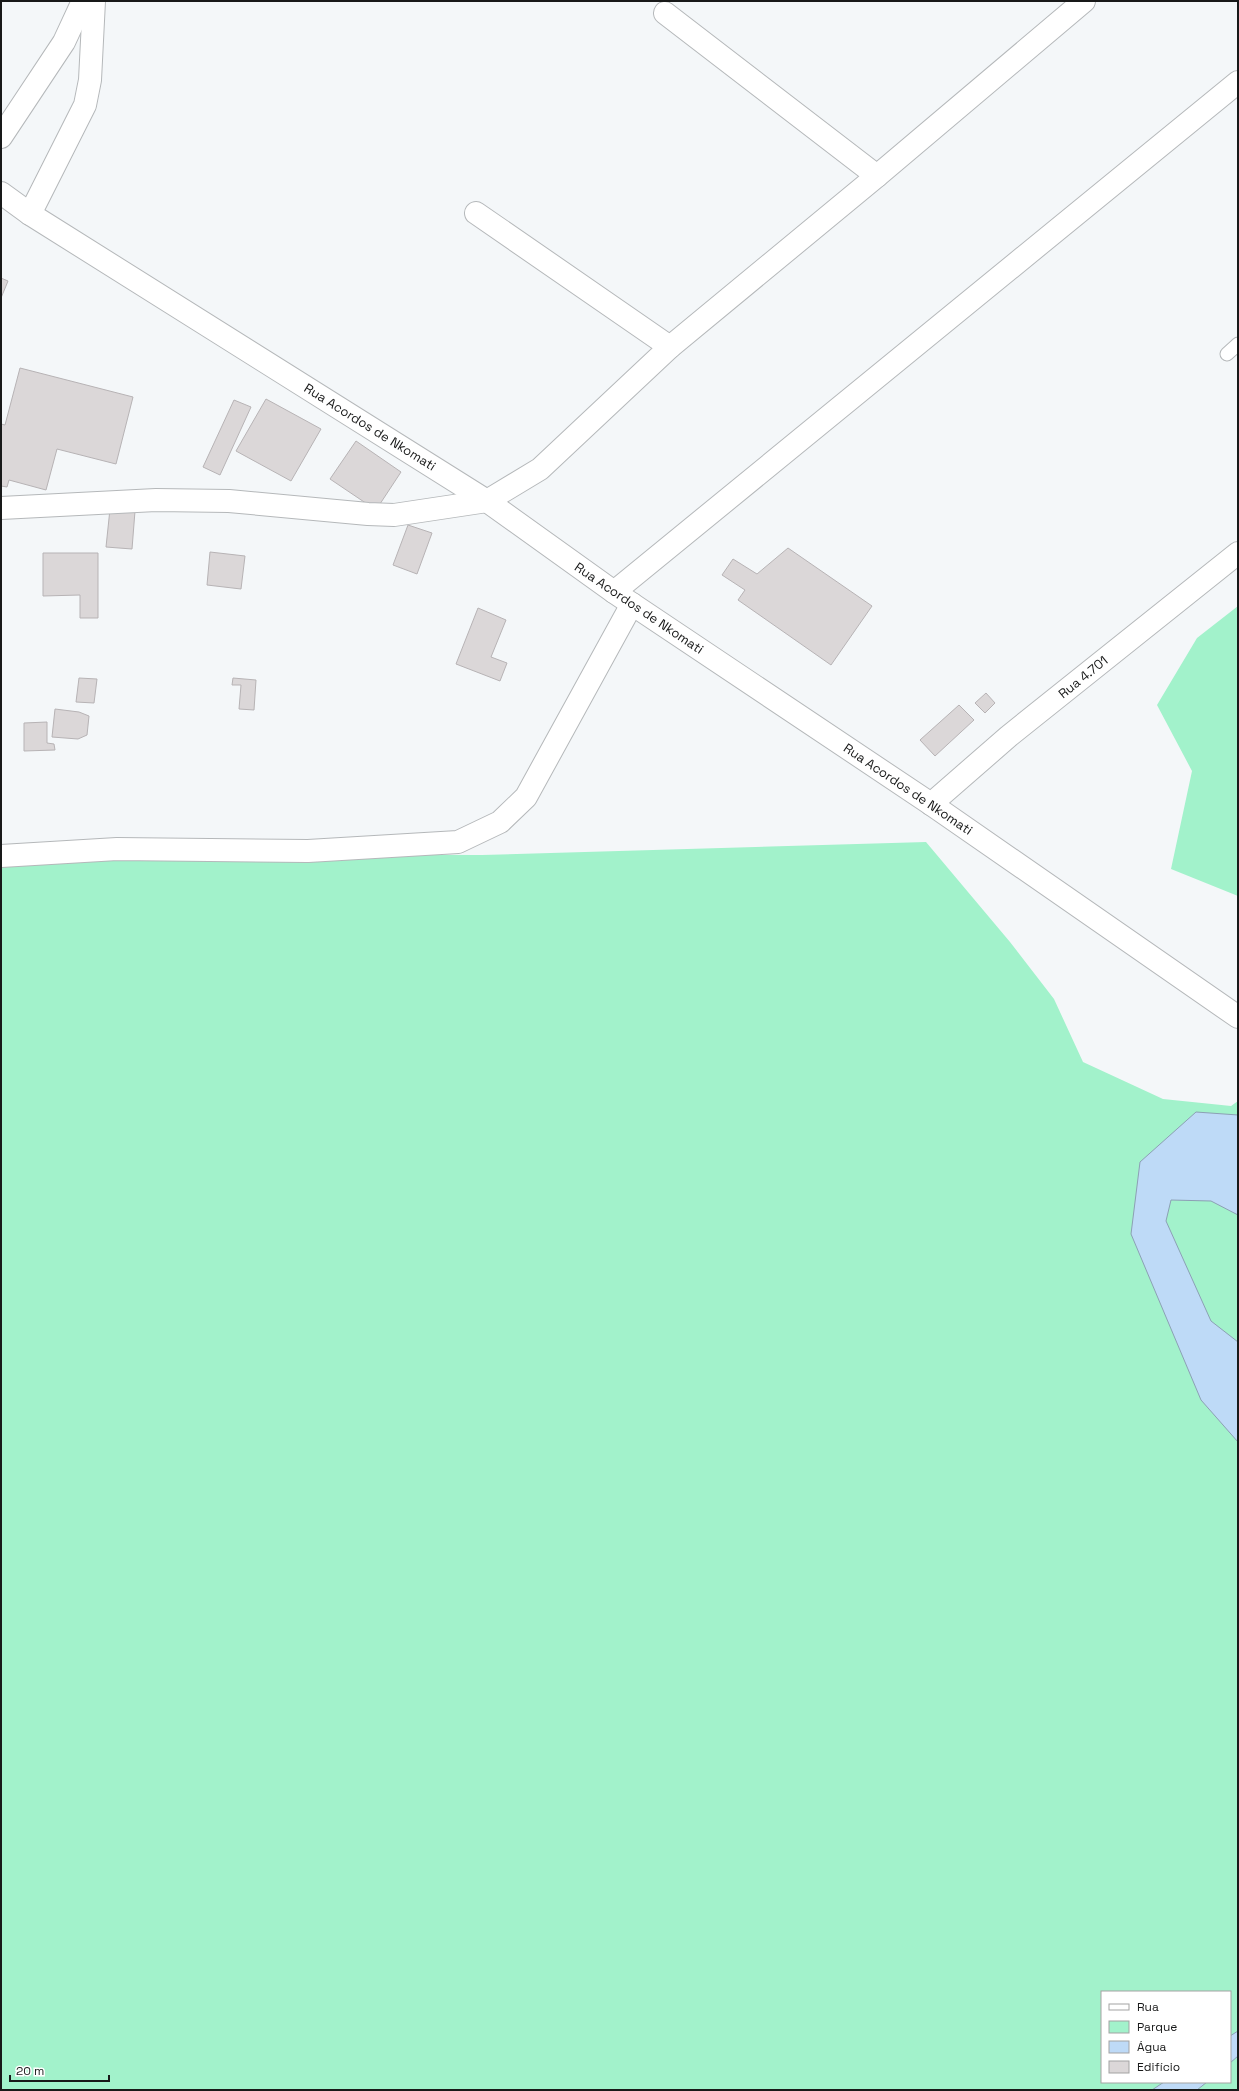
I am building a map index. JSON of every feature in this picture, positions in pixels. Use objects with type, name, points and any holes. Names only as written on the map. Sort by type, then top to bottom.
[{"type":"street","points":[[1,137],[64,42],[83,1]]},
{"type":"street","points":[[30,214],[85,105],[90,80],[94,1]]},
{"type":"street","points":[[1,508],[156,500],[229,501],[368,514],[394,515],[487,501],[540,469],[670,347],[877,176],[1084,1]]},
{"type":"street","points":[[665,13],[877,176]]},
{"type":"street","points":[[614,592],[1238,82]]},
{"type":"street","name":"Rua Acordos de Nkomati","points":[[1,193],[30,214],[487,501],[614,592],[931,804],[1238,1017]]},
{"type":"street","points":[[476,213],[670,347]]},
{"type":"street","name":"Rua 4.701","points":[[931,804],[1009,736],[1238,553]]},
{"type":"street","points":[[1,856],[117,850],[308,851],[458,842],[500,822],[526,797],[632,604]]},
{"type":"lane","points":[[1227,354],[1238,344]]},
{"type":"green space","points":[[1238,606],[1238,896],[1171,869],[1192,771],[1157,705],[1197,638]]},
{"type":"green space","points":[[926,842],[1010,942],[1054,999],[1083,1062],[1163,1099],[1231,1106],[1238,1101],[1238,2090],[1,2090],[1,854],[482,855]]},
{"type":"water","points":[[1196,1112],[1238,1115],[1238,1215],[1211,1201],[1171,1200],[1166,1221],[1211,1321],[1238,1342],[1238,1442],[1201,1400],[1131,1234],[1140,1162]]},
{"type":"water","points":[[1238,2031],[1238,2056],[1231,2062],[1231,2035]]},
{"type":"water","points":[[1162,2083],[1206,2083],[1197,2090],[1152,2090]]},
{"type":"building","points":[[1,278],[8,281],[1,298]]},
{"type":"building","points":[[20,368],[133,397],[116,464],[57,449],[46,490],[9,480],[7,487],[1,486],[1,424],[5,425]]},
{"type":"building","points":[[266,399],[321,429],[291,481],[236,451]]},
{"type":"building","points":[[234,400],[251,407],[220,475],[203,467]]},
{"type":"building","points":[[356,441],[401,472],[376,510],[330,479]]},
{"type":"building","points":[[110,509],[135,511],[132,549],[106,547]]},
{"type":"building","points":[[408,525],[432,533],[417,574],[393,565]]},
{"type":"building","points":[[788,548],[872,606],[831,665],[738,600],[745,590],[722,575],[733,559],[757,574]]},
{"type":"building","points":[[210,552],[245,556],[241,589],[207,585]]},
{"type":"building","points":[[43,553],[98,553],[98,618],[80,618],[80,595],[43,596]]},
{"type":"building","points":[[478,608],[506,620],[491,657],[507,663],[500,681],[456,664]]},
{"type":"building","points":[[79,678],[97,679],[94,703],[76,702]]},
{"type":"building","points":[[233,678],[256,680],[254,710],[239,709],[241,685],[232,685]]},
{"type":"building","points":[[986,693],[995,703],[985,713],[975,703]]},
{"type":"building","points":[[959,705],[974,720],[935,756],[920,740]]},
{"type":"building","points":[[55,709],[79,712],[89,716],[87,735],[78,739],[52,737]]},
{"type":"building","points":[[47,722],[47,743],[54,744],[55,750],[24,751],[24,723]]}]
